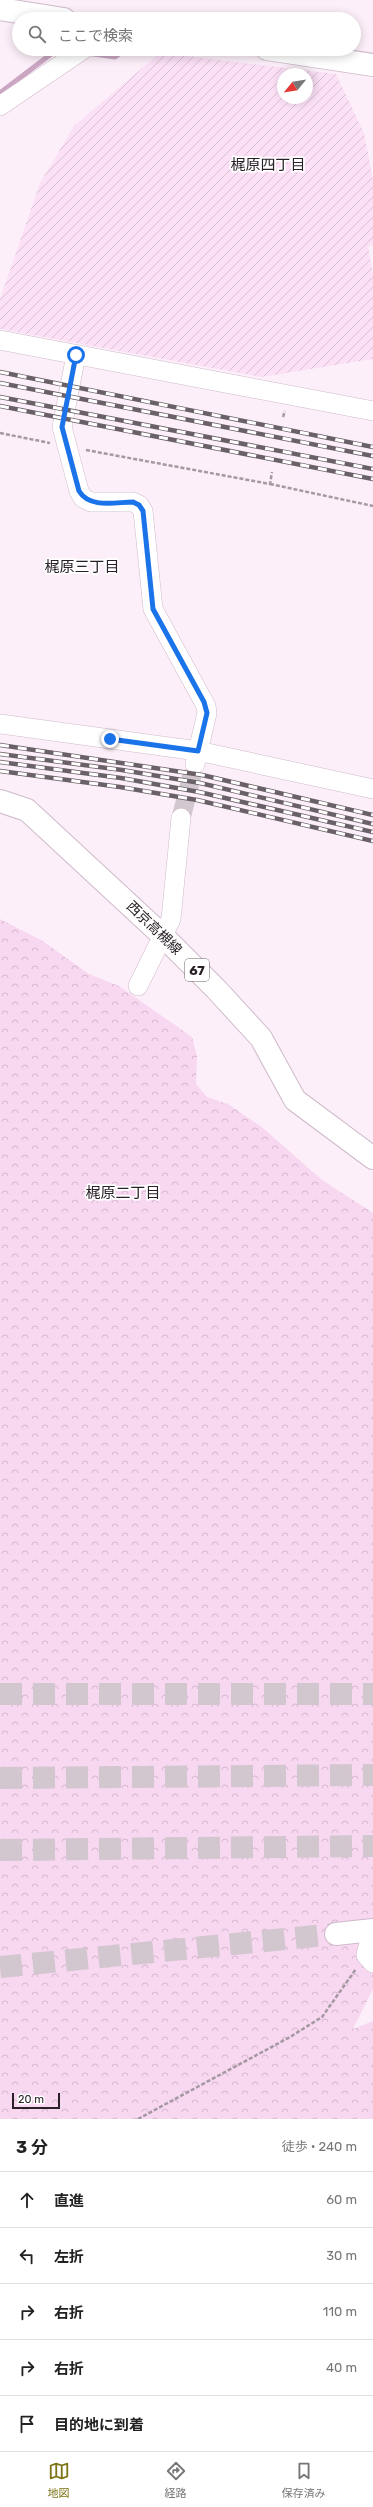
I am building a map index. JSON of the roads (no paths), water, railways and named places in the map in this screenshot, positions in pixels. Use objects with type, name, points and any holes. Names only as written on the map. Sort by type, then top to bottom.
[{"type":"main road","points":[[0,10],[14,12]]},
{"type":"main road","points":[[314,56],[373,65]]},
{"type":"main road","name":"西京高槻線","points":[[0,801],[27,810],[163,936],[216,989],[261,1038],[295,1100],[373,1158]]},
{"type":"main road","points":[[336,1934],[370,1943]]},
{"type":"street","points":[[0,106],[75,56]]},
{"type":"street","points":[[0,340],[373,411]]},
{"type":"street","points":[[76,355],[62,427],[66,446],[83,498],[91,502],[133,502],[139,505],[143,511],[153,609],[206,706],[207,713],[197,758]]},
{"type":"street","points":[[0,724],[373,789]]},
{"type":"street","points":[[138,986],[171,919],[182,818]]},
{"type":"waterway","points":[[0,93],[48,56]]},
{"type":"waterway","points":[[108,56],[116,56]]},
{"type":"tunnel","points":[[181,818],[195,764]]},
{"type":"tunnel","points":[[0,1694],[373,1694]]},
{"type":"tunnel","points":[[0,1778],[373,1775]]},
{"type":"tunnel","points":[[0,1850],[373,1846]]},
{"type":"tunnel","points":[[0,1967],[336,1934]]},
{"type":"railway","points":[[0,372],[373,447]]},
{"type":"railway","points":[[0,383],[373,456]]},
{"type":"railway","points":[[0,397],[373,469]]},
{"type":"railway","points":[[0,406],[373,479]]},
{"type":"railway","points":[[0,745],[202,775],[373,815]]},
{"type":"railway","points":[[0,754],[122,770],[200,783],[373,824]]},
{"type":"railway","points":[[0,762],[121,778],[199,792],[373,832]]},
{"type":"railway","points":[[0,771],[120,787],[197,800],[373,841]]},
{"type":"district","name":"梶原四丁目","points":[[268,165]]},
{"type":"district","name":"梶原三丁目","points":[[82,567]]},
{"type":"district","name":"梶原二丁目","points":[[123,1193]]}]
